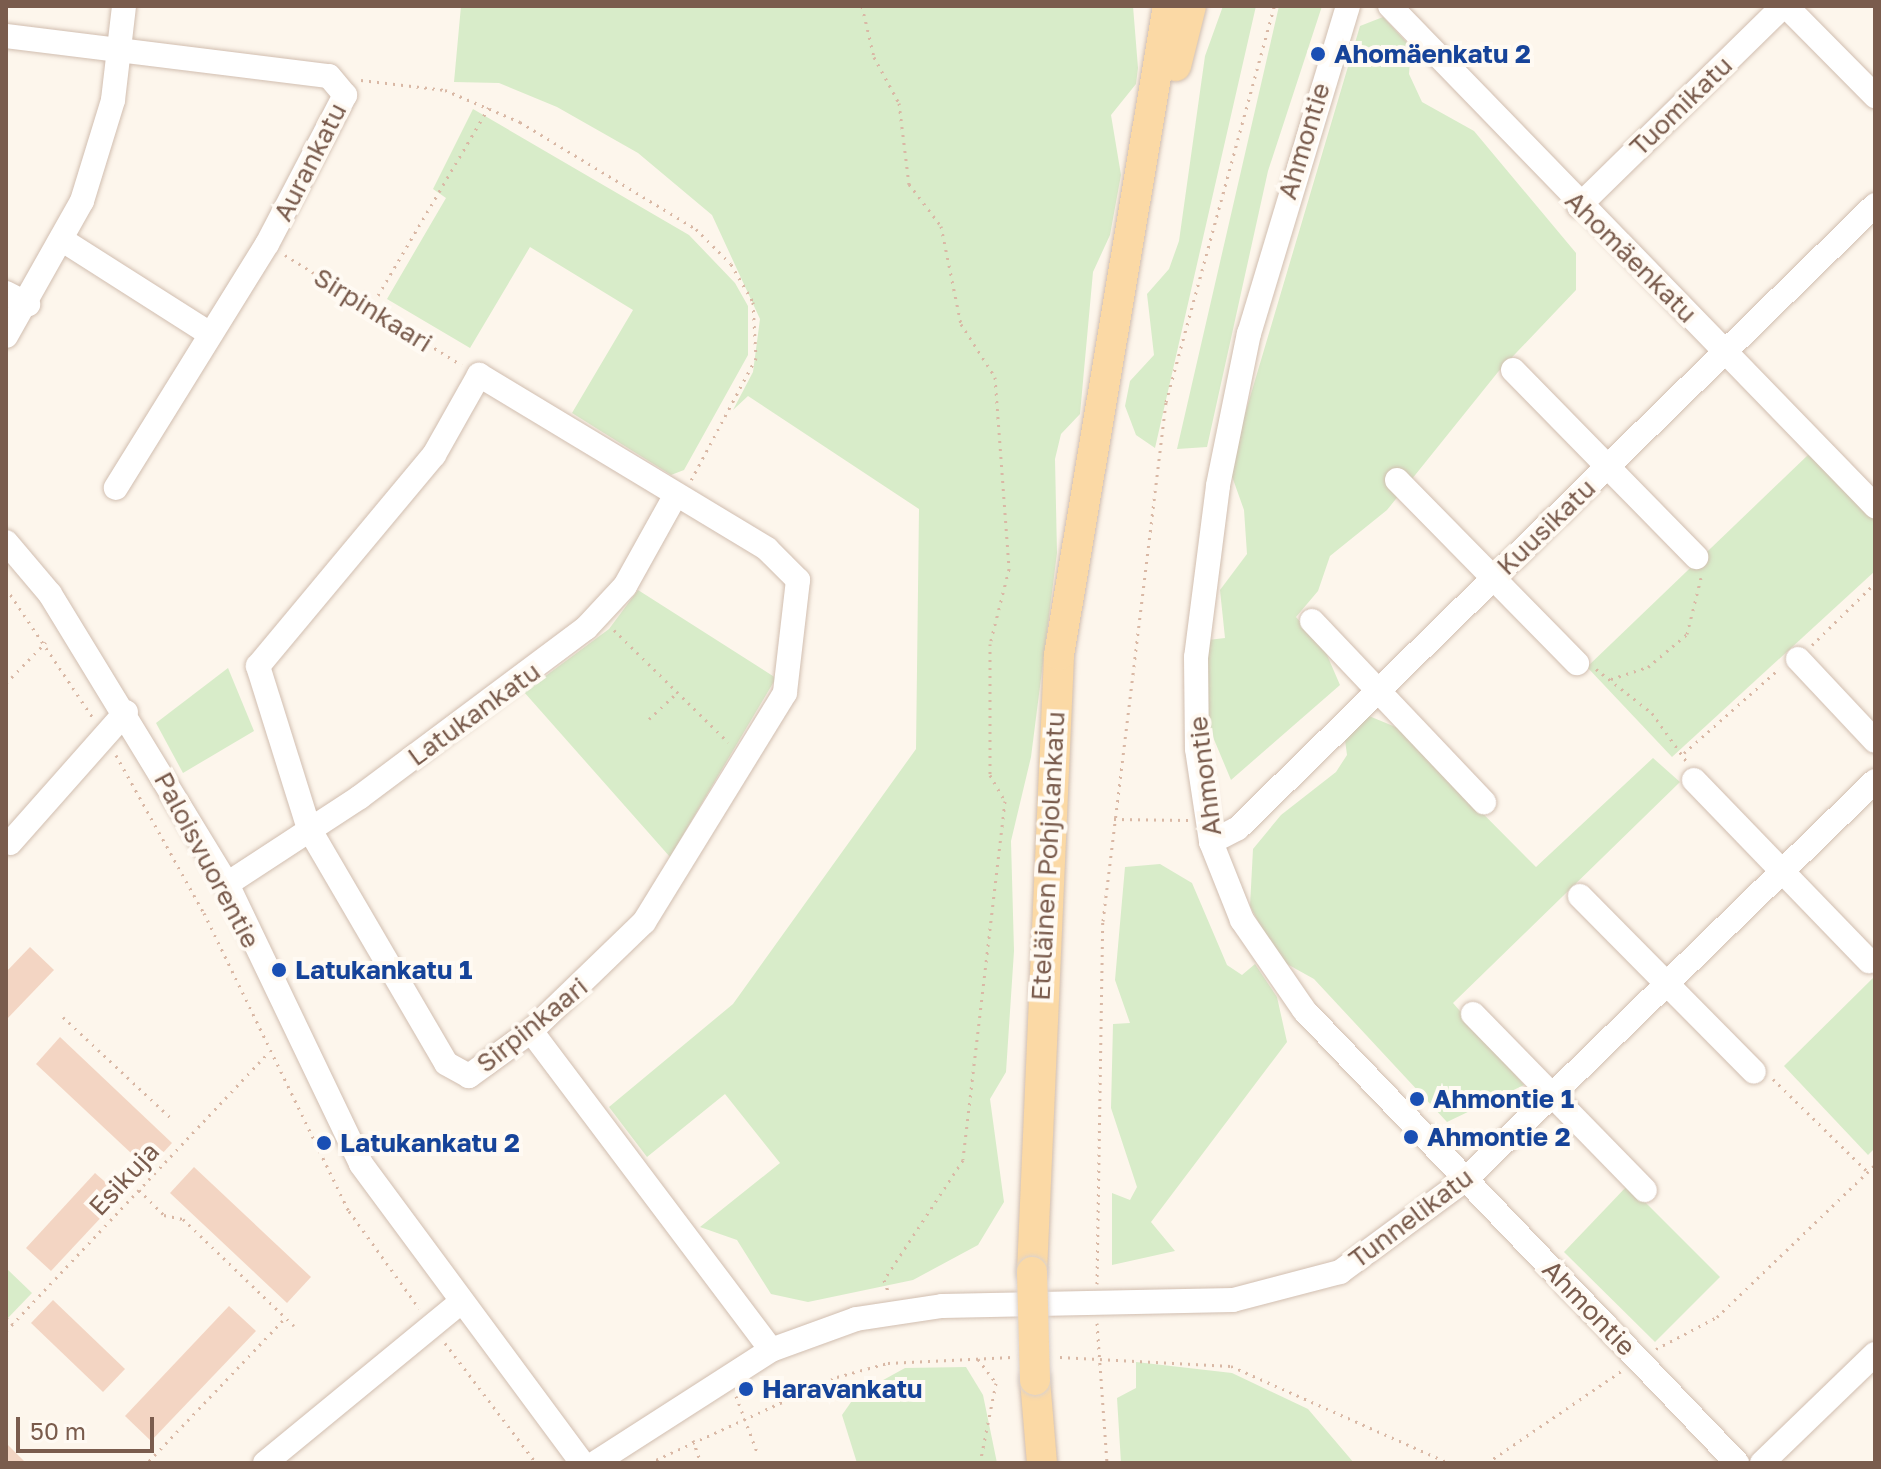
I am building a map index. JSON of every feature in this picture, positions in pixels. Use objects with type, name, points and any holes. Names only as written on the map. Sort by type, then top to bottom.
[{"type":"main road","name":"Eteläinen Pohjolankatu","points":[[1042,1463],[1032,1272],[1059,655],[1168,6]]},
{"type":"main road","name":"Eteläinen Pohjolankatu","points":[[1127,254],[1191,6]]},
{"type":"street","points":[[6,336],[17,298],[64,241],[113,100],[123,47],[124,6]]},
{"type":"street","name":"Ahmontie","points":[[1348,6],[1249,333],[1218,486],[1196,657],[1208,830],[1242,920],[1288,990],[1465,1180],[1737,1463]]},
{"type":"street","name":"Ahomäenkatu","points":[[1390,6],[1579,206],[1873,500]]},
{"type":"street","points":[[1785,6],[1875,96]]},
{"type":"street","name":"Tuomikatu","points":[[1579,206],[1785,6]]},
{"type":"street","name":"Aurankatu","points":[[6,36],[123,47],[341,83],[344,107],[267,244],[116,488]]},
{"type":"street","name":"Kuusikatu","points":[[1208,830],[1234,831],[1875,205]]},
{"type":"street","points":[[64,241],[210,334]]},
{"type":"street","points":[[1513,370],[1696,557]]},
{"type":"street","name":"Sirpinkaari","points":[[479,375],[677,499],[767,549],[798,580],[785,693],[644,922],[531,1031],[469,1076],[446,1063],[309,829],[258,666],[434,455],[479,375]]},
{"type":"street","points":[[1397,480],[1577,663]]},
{"type":"street","name":"Latukankatu","points":[[227,884],[532,673],[598,615],[637,567],[677,499]]},
{"type":"street","name":"Paloisvuorentie","points":[[6,542],[50,594],[126,712],[227,884],[361,1164],[460,1303],[582,1463]]},
{"type":"street","points":[[1312,621],[1484,802]]},
{"type":"street","points":[[1798,659],[1875,741]]},
{"type":"street","points":[[10,843],[126,712]]},
{"type":"street","points":[[1694,780],[1869,961]]},
{"type":"street","name":"Tunnelikatu","points":[[595,1463],[771,1350],[896,1313],[1098,1302],[1233,1300],[1307,1285],[1370,1255],[1465,1180],[1875,781]]},
{"type":"street","points":[[1580,896],[1754,1072]]},
{"type":"street","points":[[1473,1014],[1645,1190]]},
{"type":"street","points":[[531,1031],[771,1350]]},
{"type":"street","points":[[265,1463],[460,1303]]},
{"type":"street","points":[[1762,1463],[1875,1354]]},
{"type":"path","points":[[862,6],[874,57],[899,103],[909,184],[941,226],[961,324],[995,377],[1009,569],[990,644],[990,775],[1005,801],[963,1160],[884,1280],[896,1313]]},
{"type":"path","points":[[1107,1463],[1096,1357],[1103,936],[1114,819],[1166,402],[1274,6]]},
{"type":"path","points":[[341,83],[445,90],[489,107],[696,229],[743,281],[759,334],[756,358],[677,499]]},
{"type":"path","points":[[370,309],[489,107]]},
{"type":"path","name":"Sirpinkaari","points":[[267,244],[479,375]]},
{"type":"path","points":[[1611,679],[1648,667],[1687,634],[1702,573],[1696,557]]},
{"type":"path","points":[[6,588],[46,642],[105,736],[204,913],[349,1211],[536,1463]]},
{"type":"path","points":[[598,615],[747,757]]},
{"type":"path","points":[[6,683],[46,642]]},
{"type":"path","points":[[1577,663],[1611,679],[1673,734],[1694,780]]},
{"type":"path","points":[[649,719],[678,692]]},
{"type":"path","points":[[1114,819],[1208,830]]},
{"type":"path","points":[[63,1017],[171,1118]]},
{"type":"path","name":"Esikuja","points":[[6,1331],[269,1052]]},
{"type":"path","points":[[1754,1072],[1783,1083],[1868,1172]]},
{"type":"path","points":[[1487,1463],[1638,1359],[1717,1317],[1875,1165]]},
{"type":"path","points":[[139,1190],[164,1215],[183,1219],[294,1326]]},
{"type":"path","points":[[6,1318],[13,1324]]},
{"type":"path","points":[[149,1461],[285,1318]]},
{"type":"path","points":[[977,1357],[996,1383],[980,1463]]},
{"type":"path","points":[[649,1463],[692,1439],[744,1417],[888,1363],[977,1357],[1036,1365],[1096,1357],[1231,1366],[1449,1463]]},
{"type":"path","points":[[729,1375],[757,1452]]},
{"type":"path","points":[[692,1439],[701,1463]]},
{"type":"green space","points":[[461,6],[1133,6],[1138,68],[1136,84],[1111,115],[1121,175],[1110,235],[1093,272],[1080,414],[1061,434],[1055,459],[1057,553],[1031,757],[1011,841],[1014,951],[1006,1072],[990,1099],[1004,1202],[978,1245],[913,1280],[808,1302],[771,1294],[737,1240],[700,1227],[780,1163],[725,1094],[647,1157],[609,1107],[733,1004],[916,749],[919,509],[748,396],[733,410],[753,372],[760,319],[712,215],[638,153],[557,107],[499,83],[454,82]]},
{"type":"green space","points":[[1223,6],[1256,6],[1155,448],[1136,435],[1125,406],[1130,381],[1154,355],[1147,294],[1169,269],[1179,241],[1205,56]]},
{"type":"green space","points":[[1279,6],[1322,6],[1268,171],[1207,447],[1177,449]]},
{"type":"green space","points":[[1383,17],[1411,47],[1409,74],[1422,102],[1474,131],[1576,253],[1576,290],[1498,372],[1387,510],[1330,556],[1318,591],[1296,617],[1324,648],[1340,685],[1231,780],[1205,718],[1208,640],[1225,638],[1220,590],[1247,554],[1244,510],[1229,468],[1360,26]]},
{"type":"green space","points":[[473,109],[689,235],[735,283],[748,306],[748,355],[684,470],[671,475],[572,413],[633,310],[530,247],[470,348],[387,299],[446,198],[433,189]]},
{"type":"green space","points":[[1809,454],[1875,519],[1875,571],[1672,757],[1587,667]]},
{"type":"green space","points":[[638,590],[776,678],[670,857],[524,692],[609,629]]},
{"type":"green space","points":[[228,668],[254,731],[183,773],[156,723]]},
{"type":"green space","points":[[1369,716],[1398,728],[1536,867],[1653,758],[1680,782],[1453,1003],[1524,1085],[1447,1122],[1314,979],[1278,959],[1250,906],[1253,849],[1281,815],[1336,772],[1347,755],[1345,740]]},
{"type":"green space","points":[[1160,864],[1192,883],[1227,965],[1242,975],[1255,964],[1277,997],[1287,1042],[1151,1222],[1175,1251],[1112,1265],[1112,1193],[1130,1200],[1137,1187],[1111,1108],[1113,1024],[1130,1023],[1115,980],[1125,867]]},
{"type":"green space","points":[[1875,976],[1875,1148],[1868,1155],[1784,1066]]},
{"type":"green space","points":[[1628,1185],[1720,1277],[1655,1342],[1564,1252]]},
{"type":"green space","points":[[6,1268],[32,1293],[6,1320]]},
{"type":"green space","points":[[1136,1362],[1232,1373],[1308,1409],[1354,1463],[1121,1463],[1117,1398],[1136,1388]]},
{"type":"green space","points":[[966,1367],[983,1395],[997,1463],[857,1463],[842,1415],[856,1395],[905,1368]]},
{"type":"building","points":[[30,947],[54,970],[6,1020],[6,972]]},
{"type":"building","points":[[60,1037],[172,1143],[148,1169],[36,1064]]},
{"type":"building","points":[[194,1167],[311,1277],[287,1303],[170,1193]]},
{"type":"building","points":[[95,1173],[121,1196],[51,1271],[26,1248]]},
{"type":"building","points":[[53,1300],[125,1369],[103,1392],[31,1323]]},
{"type":"building","points":[[229,1306],[256,1331],[151,1441],[125,1416]]},
{"type":"building","points":[[6,1443],[26,1463],[6,1463]]},
{"type":"place","name":"Ahomäenkatu 2","points":[[1318,54]]},
{"type":"place","name":"Latukankatu 1","points":[[279,970]]},
{"type":"place","name":"Ahmontie 1","points":[[1417,1099]]},
{"type":"place","name":"Ahmontie 2","points":[[1411,1137]]},
{"type":"place","name":"Latukankatu 2","points":[[324,1143]]},
{"type":"place","name":"Haravankatu","points":[[746,1389]]}]
